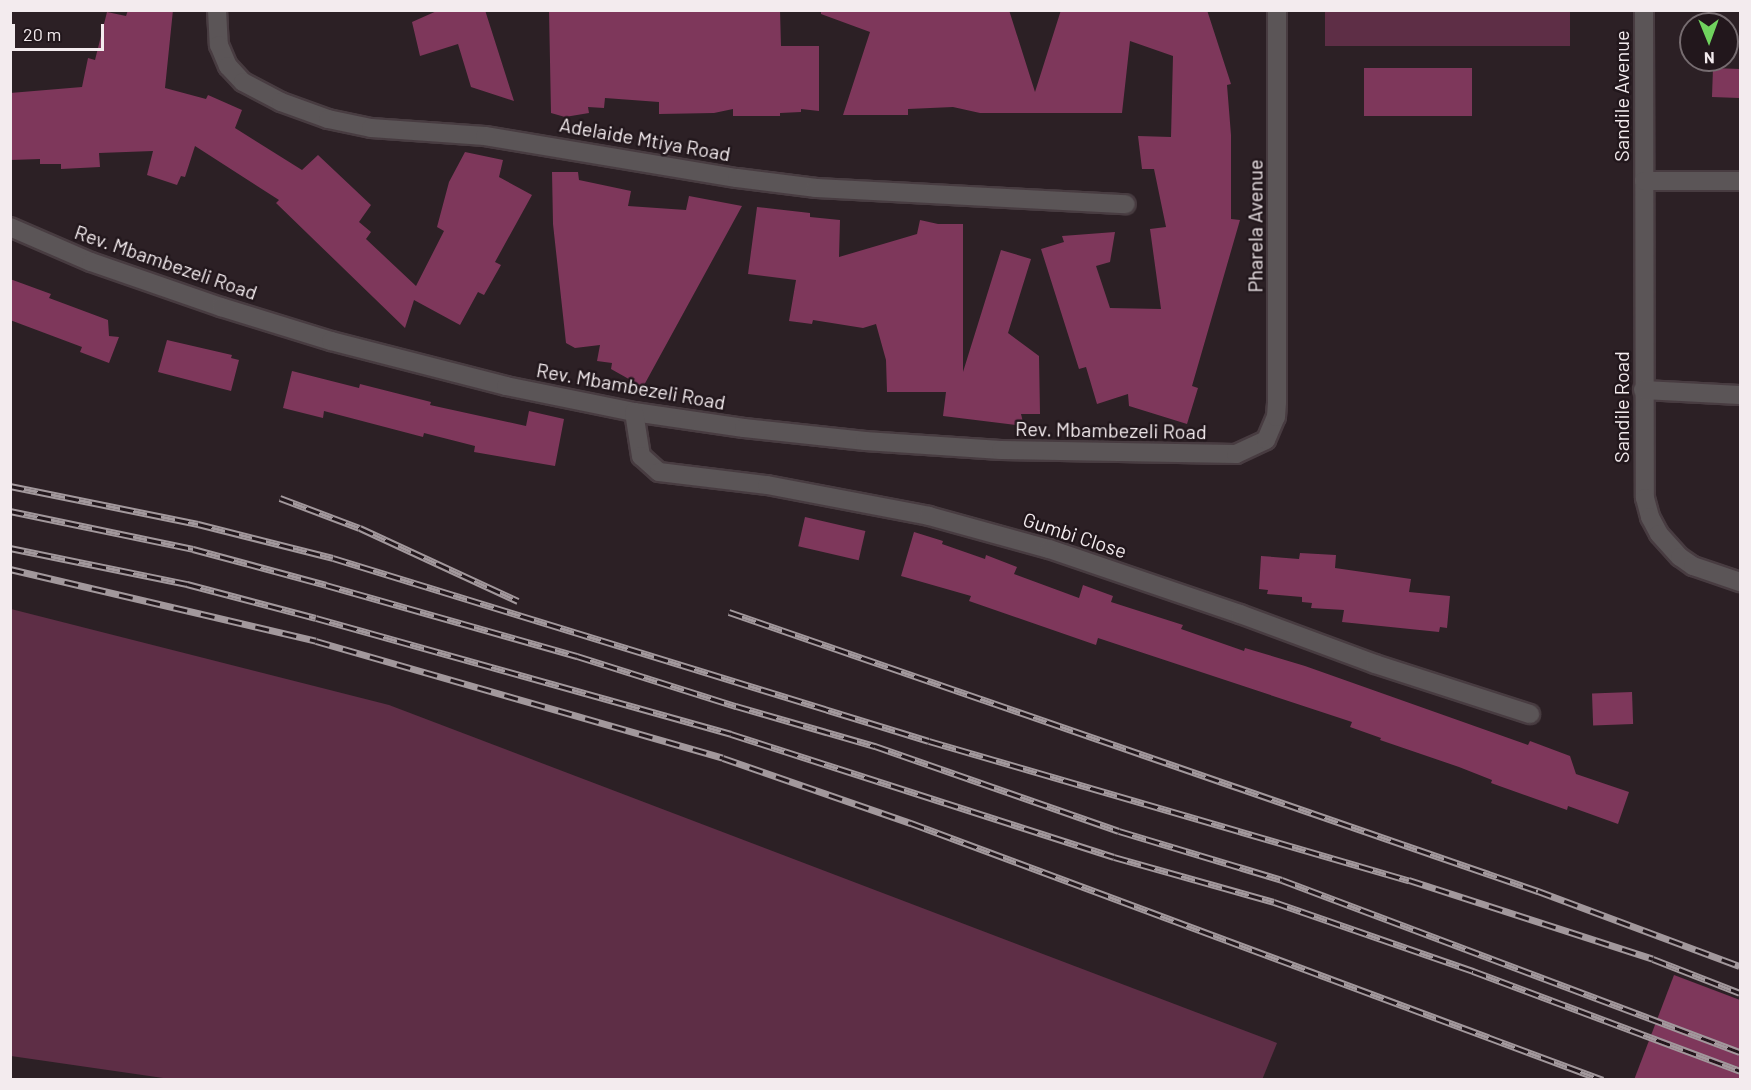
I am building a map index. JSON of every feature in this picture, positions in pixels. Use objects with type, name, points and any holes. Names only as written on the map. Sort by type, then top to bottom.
[{"type":"street","name":"Adelaide Mtiya Road","points":[[217,10],[219,45],[228,66],[243,82],[281,102],[328,119],[370,128],[485,136],[738,178],[816,188],[1126,204]]},
{"type":"street","name":"Pharela Avenue","points":[[1266,440],[1276,417],[1278,380],[1277,10]]},
{"type":"street","name":"Sandile Avenue","points":[[1644,10],[1644,181]]},
{"type":"street","points":[[1644,181],[1740,181]]},
{"type":"street","name":"Sandile Road","points":[[1644,181],[1643,478],[1650,517],[1659,534],[1680,557],[1693,566],[1740,582]]},
{"type":"street","name":"Rev. Mbambezeli Road","points":[[10,227],[92,262],[221,307],[331,341],[506,386],[634,412],[744,428],[865,441],[1001,450],[1236,454],[1266,440]]},
{"type":"street","points":[[1643,390],[1740,395]]},
{"type":"street","name":"Gumbi Close","points":[[634,412],[641,456],[659,472],[767,485],[929,516],[1049,549],[1240,614],[1375,664],[1530,714]]},
{"type":"shaded area","points":[[1325,11],[1570,11],[1570,46],[1325,46]]},
{"type":"shaded area","points":[[11,609],[389,705],[1277,1043],[1262,1080],[177,1080],[11,1056]]},
{"type":"building","points":[[128,10],[173,10],[165,88],[206,99],[208,95],[242,110],[235,128],[302,170],[318,155],[371,205],[359,222],[371,232],[366,239],[416,286],[444,231],[437,227],[449,182],[465,152],[503,160],[499,177],[532,195],[495,262],[501,265],[484,295],[478,292],[460,325],[414,300],[405,328],[276,203],[279,200],[195,146],[185,177],[181,176],[177,185],[147,175],[153,151],[99,153],[100,167],[61,169],[61,164],[40,164],[40,159],[10,160],[10,93],[82,87],[88,58],[95,60],[107,12],[126,16]]},
{"type":"building","points":[[439,10],[485,10],[514,101],[471,87],[458,44],[420,56],[412,22]]},
{"type":"building","points":[[549,10],[780,10],[781,46],[819,46],[819,111],[801,109],[801,112],[780,113],[780,116],[733,116],[733,109],[714,113],[659,114],[659,102],[605,98],[604,108],[588,107],[589,113],[565,117],[551,113]]},
{"type":"building","points":[[821,10],[1009,10],[1035,92],[1061,10],[1207,10],[1231,84],[1227,85],[1231,135],[1231,219],[1240,220],[1192,386],[1198,388],[1187,424],[1129,406],[1128,394],[1097,404],[1086,367],[1079,369],[1041,249],[1064,242],[1062,236],[1115,232],[1110,262],[1096,266],[1110,308],[1161,309],[1150,229],[1166,227],[1154,169],[1142,169],[1138,136],[1171,137],[1173,56],[1130,41],[1122,113],[980,113],[953,107],[908,109],[908,115],[843,115],[870,32],[821,14]]},
{"type":"building","points":[[1364,68],[1472,68],[1472,116],[1364,116]]},
{"type":"building","points":[[1740,69],[1739,98],[1712,97],[1713,72],[1739,72]]},
{"type":"building","points":[[552,172],[578,172],[579,180],[631,191],[628,206],[686,210],[689,196],[742,206],[643,387],[611,369],[612,363],[597,361],[600,345],[575,348],[566,343],[553,224]]},
{"type":"building","points":[[757,207],[810,213],[810,217],[840,220],[839,257],[917,234],[920,220],[938,224],[963,224],[963,372],[1001,250],[1031,259],[1008,333],[1039,356],[1040,414],[1021,414],[1024,426],[943,416],[946,392],[887,392],[886,360],[876,324],[863,328],[813,320],[812,324],[789,321],[796,280],[748,274]]},
{"type":"building","points":[[10,279],[51,294],[49,298],[108,320],[109,336],[119,337],[109,363],[80,352],[82,347],[10,320]]},
{"type":"building","points":[[167,340],[232,355],[231,358],[239,360],[231,391],[158,372]]},
{"type":"building","points":[[292,371],[359,388],[360,384],[431,402],[430,405],[526,426],[529,411],[564,419],[555,466],[474,452],[475,446],[424,433],[423,437],[324,411],[323,418],[283,408]]},
{"type":"building","points":[[805,517],[865,531],[859,560],[798,546]]},
{"type":"building","points":[[914,532],[943,541],[942,544],[985,559],[986,555],[1017,567],[1014,574],[1079,598],[1083,585],[1113,596],[1111,602],[1183,625],[1181,629],[1244,651],[1245,648],[1305,666],[1528,745],[1530,741],[1570,756],[1576,774],[1629,792],[1618,824],[1568,806],[1567,810],[1491,783],[1492,780],[1350,727],[1352,722],[1098,638],[1096,645],[969,601],[971,596],[901,576]]},
{"type":"building","points":[[1300,553],[1336,555],[1335,568],[1411,579],[1409,592],[1450,596],[1447,628],[1440,627],[1439,632],[1342,622],[1344,610],[1311,608],[1312,603],[1302,602],[1302,597],[1267,594],[1268,590],[1259,589],[1261,556],[1299,559]]},
{"type":"building","points":[[1632,692],[1633,724],[1593,725],[1592,693]]},
{"type":"building","points":[[1674,975],[1740,1000],[1740,1080],[1634,1080]]},
{"type":"railway","points":[[10,486],[198,524],[333,558],[929,741],[1409,880],[1653,959],[1740,993]]},
{"type":"railway","points":[[280,498],[360,528],[518,601]]},
{"type":"railway","points":[[10,511],[193,549],[326,585],[577,656],[736,706],[875,746],[1119,831],[1282,880],[1740,1052]]},
{"type":"railway","points":[[10,548],[187,584],[731,734],[1114,857],[1274,902],[1473,971],[1740,1071]]},
{"type":"railway","points":[[10,569],[316,641],[723,758],[911,823],[1603,1080]]},
{"type":"railway","points":[[729,612],[1538,891],[1740,966]]}]
